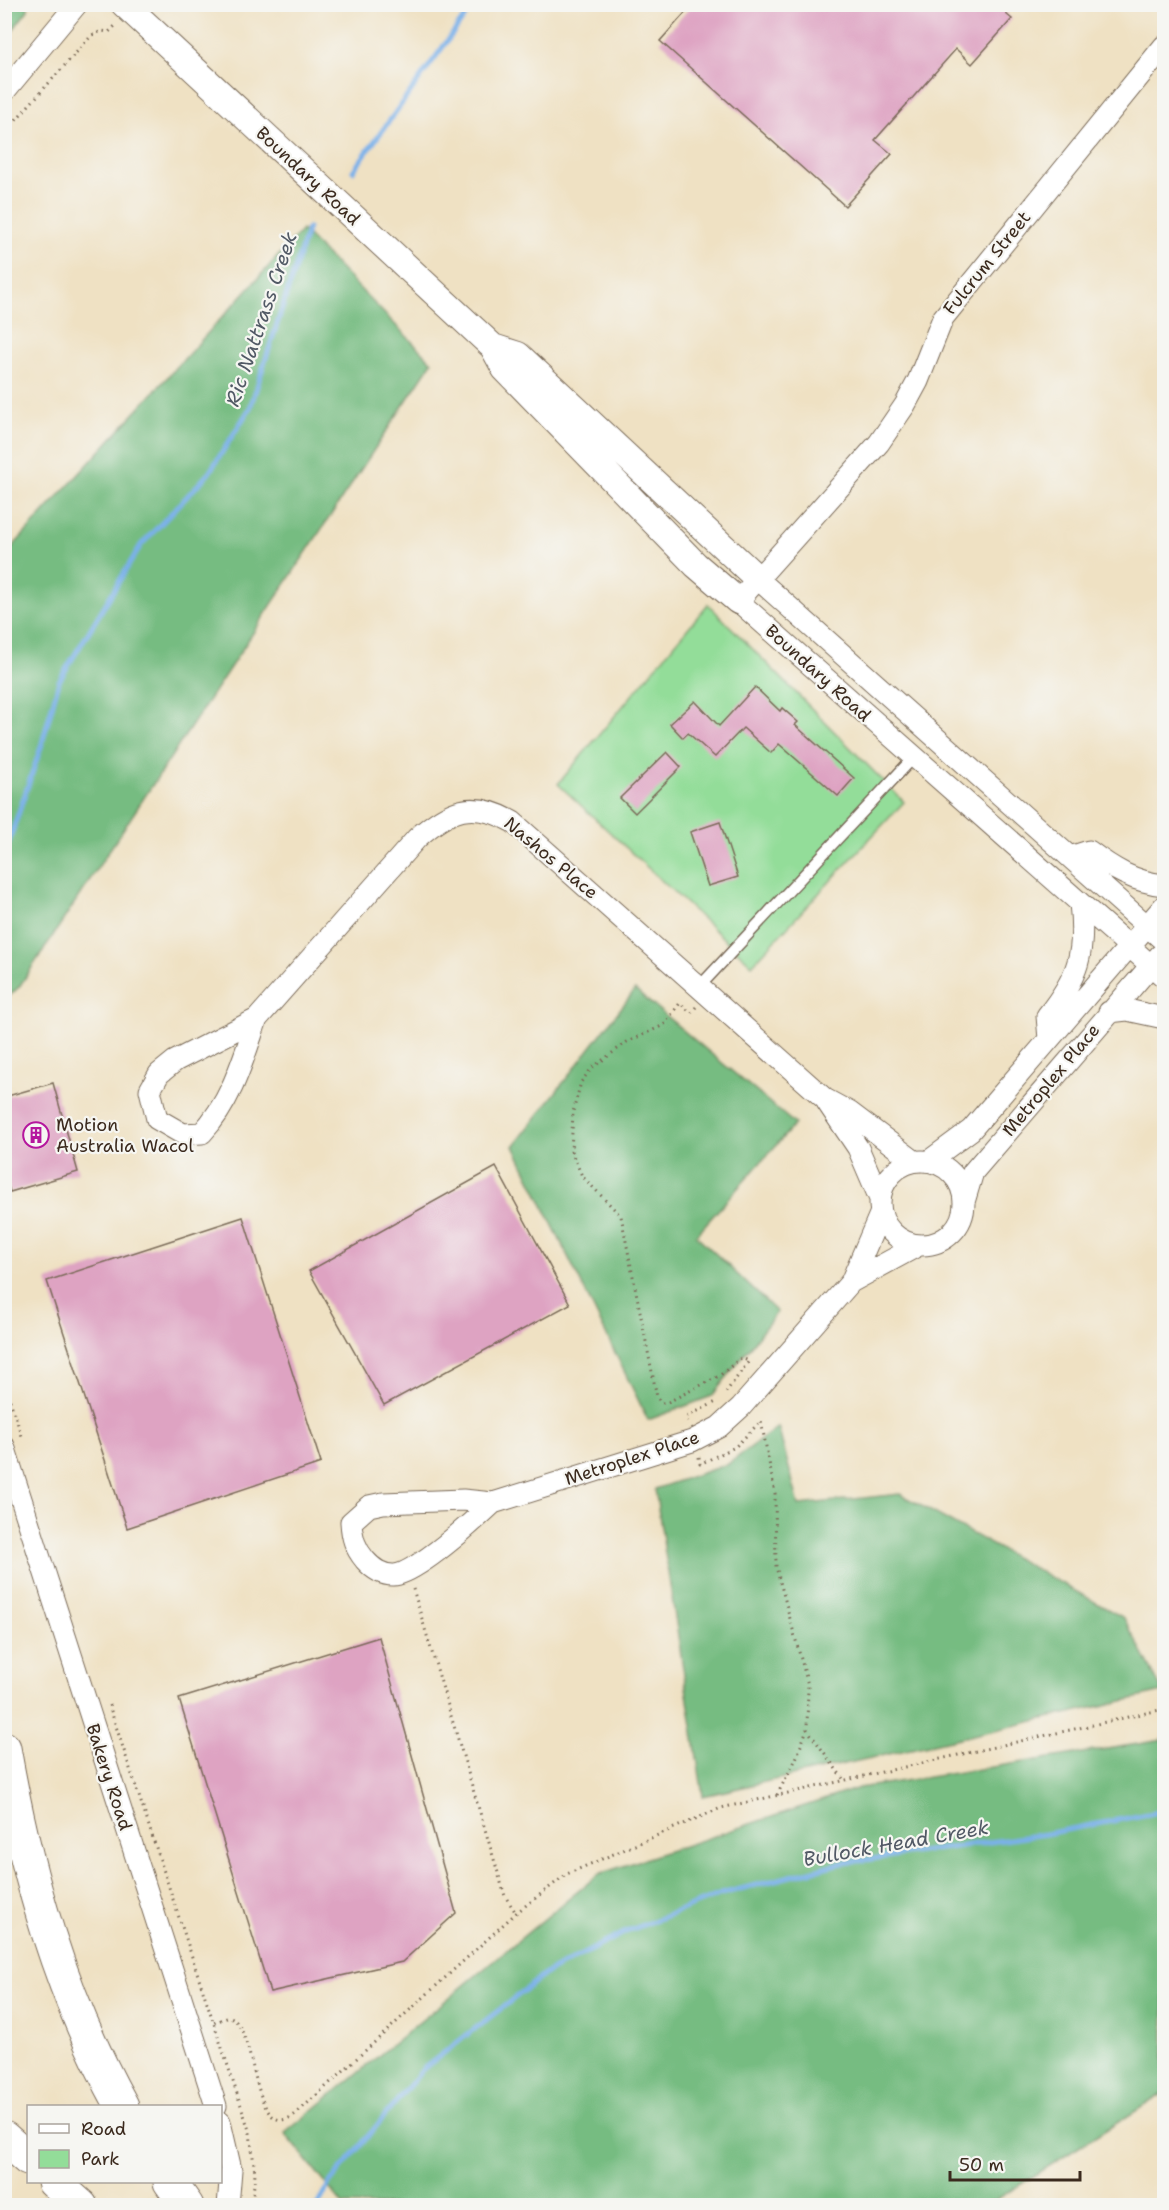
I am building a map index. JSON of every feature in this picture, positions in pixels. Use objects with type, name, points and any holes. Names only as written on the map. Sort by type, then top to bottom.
[{"type":"highway","points":[[4,1748],[28,1865],[45,1927],[77,2011],[122,2105]]},
{"type":"highway","points":[[4,2138],[27,2158]]},
{"type":"highway","points":[[56,2183],[81,2205]]},
{"type":"highway","points":[[171,2183],[187,2205]]},
{"type":"street","points":[[4,92],[77,4]]},
{"type":"street","name":"Boundary Road","points":[[124,4],[493,347],[505,369],[696,565],[913,758],[1131,947],[1160,964]]},
{"type":"street","name":"Fulcrum Street","points":[[738,601],[879,443],[905,405],[943,318],[1164,46]]},
{"type":"street","name":"Boundary Road","points":[[493,347],[518,355],[759,580],[1164,941]]},
{"type":"street","name":"Nashos Place","points":[[257,1019],[175,1060],[159,1074],[150,1090],[157,1119],[183,1134],[202,1133],[220,1114],[257,1019],[417,838],[438,819],[457,810],[493,810],[513,822],[825,1100],[858,1148],[880,1205]]},
{"type":"street","points":[[1070,857],[1089,851],[1115,871],[1147,883],[1164,885]]},
{"type":"street","points":[[1049,1039],[1047,1016],[1067,990],[1080,961],[1083,929],[1080,903]]},
{"type":"street","name":"Metroplex Place","points":[[922,1161],[971,1130],[1164,906]]},
{"type":"street","name":"Metroplex Place","points":[[964,1202],[973,1172],[1109,1012],[1160,964]]},
{"type":"street","points":[[1109,1012],[1127,1010],[1164,1018]]},
{"type":"street","name":"Nashos Place","points":[[825,1100],[849,1112],[922,1161]]},
{"type":"street","points":[[922,1161],[943,1166],[954,1175],[961,1188],[964,1202],[962,1216],[955,1229],[945,1238],[919,1245],[906,1242],[894,1235],[886,1225],[880,1205],[883,1185],[890,1174],[900,1166],[922,1161]]},
{"type":"street","name":"Metroplex Place","points":[[851,1282],[880,1205]]},
{"type":"street","name":"Metroplex Place","points":[[493,1503],[463,1531],[408,1571],[394,1575],[374,1570],[353,1541],[351,1522],[369,1506],[383,1503],[445,1500],[493,1503],[692,1441],[719,1427],[741,1407],[851,1282],[919,1245]]},
{"type":"street","name":"Bakery Road","points":[[14,1442],[216,2105]]},
{"type":"street","points":[[222,2131],[231,2170],[228,2205]]},
{"type":"lane","points":[[703,991],[913,758]]},
{"type":"path","points":[[4,133],[92,35]]},
{"type":"path","points":[[703,991],[691,1013],[680,1003],[664,1025],[627,1042],[592,1068],[581,1082],[573,1112],[571,1151],[582,1176],[621,1216],[652,1380],[661,1403],[694,1390],[719,1376],[741,1358],[749,1361],[722,1398],[701,1412],[686,1417],[700,1464],[709,1462],[735,1447],[761,1421],[775,1492],[776,1567],[808,1685],[807,1729],[796,1759],[777,1795]]},
{"type":"path","points":[[4,1383],[14,1442]]},
{"type":"path","points":[[408,1571],[505,1896],[516,1913]]},
{"type":"path","points":[[106,1697],[250,2133],[255,2173],[252,2205]]},
{"type":"path","points":[[214,2022],[230,2017],[239,2022],[246,2034],[252,2069],[269,2113],[278,2120],[285,2121],[298,2112],[516,1913],[545,1888],[567,1874],[721,1808],[1164,1709]]},
{"type":"path","points":[[807,1729],[844,1780]]},
{"type":"green space","points":[[5,4],[28,5],[28,10],[5,40]]},
{"type":"green space","points":[[302,230],[432,362],[19,987],[5,1000],[5,555]]},
{"type":"green space","points":[[708,604],[904,802],[752,965],[558,784]]},
{"type":"green space","points":[[635,990],[795,1124],[696,1235],[777,1312],[712,1396],[648,1420],[514,1146]]},
{"type":"green space","points":[[778,1427],[799,1505],[900,1494],[1124,1618],[1163,1692],[703,1796],[655,1489],[728,1464]]},
{"type":"green space","points":[[1164,1740],[1164,2093],[988,2205],[343,2205],[285,2133],[599,1874],[859,1788]]},
{"type":"building","points":[[693,4],[1014,4],[1006,14],[1012,19],[972,64],[956,49],[875,140],[892,154],[845,206],[660,41]]},
{"type":"building","points":[[755,687],[780,711],[782,708],[798,722],[795,725],[854,778],[838,796],[779,744],[771,753],[743,728],[715,757],[688,733],[683,738],[670,724],[695,701],[719,726]]},
{"type":"building","points":[[667,752],[681,767],[635,813],[620,798]]},
{"type":"building","points":[[720,822],[738,877],[708,886],[690,832]]},
{"type":"building","name":"Motion Australia Wacol","points":[[53,1083],[78,1172],[10,1192],[4,1173],[4,1097]]},
{"type":"building","points":[[496,1167],[570,1304],[384,1405],[309,1271]]},
{"type":"building","points":[[243,1217],[321,1463],[127,1528],[47,1281]]},
{"type":"building","points":[[379,1637],[456,1913],[402,1962],[270,1992],[179,1699]]},
{"type":"waterway","name":"Ric Nattrass Creek","points":[[353,171],[474,4]]},
{"type":"waterway","name":"Ric Nattrass Creek","points":[[4,856],[41,747],[59,681],[141,545],[209,473],[250,408],[308,228]]},
{"type":"waterway","name":"Bullock Head Creek","points":[[318,2206],[329,2184],[423,2069],[548,1972],[628,1931],[721,1894],[837,1864],[1045,1834],[1164,1811]]},
{"type":"place","name":"Motion Australia Wacol","points":[[36,1135]]}]
